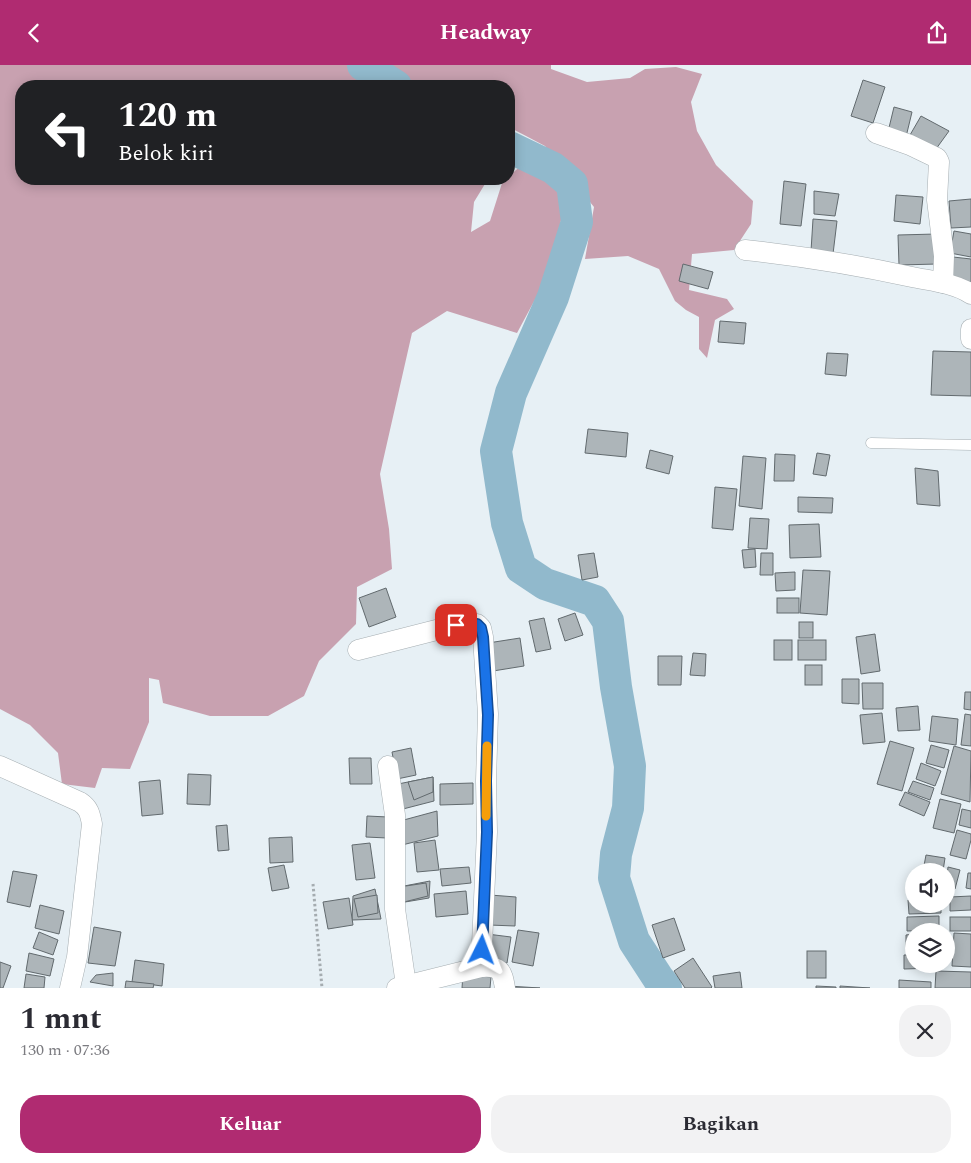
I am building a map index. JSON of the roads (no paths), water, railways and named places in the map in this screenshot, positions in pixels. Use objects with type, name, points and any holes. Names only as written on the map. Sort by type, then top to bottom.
[{"type":"street","points":[[876,133],[910,145],[939,161],[937,200],[944,256],[943,283]]},
{"type":"street","points":[[745,250],[854,264],[943,283],[965,290],[971,294]]},
{"type":"street","points":[[971,329],[971,339]]},
{"type":"street","points":[[358,650],[456,625],[477,624],[481,628],[485,658],[488,715],[487,832],[481,967]]},
{"type":"street","points":[[0,766],[80,802],[90,813],[92,824],[77,957],[70,988]]},
{"type":"street","points":[[388,766],[395,815],[394,887],[402,987],[481,967],[490,967],[499,969],[502,973],[505,988]]},
{"type":"lane","points":[[871,443],[971,445]]},
{"type":"waterway","points":[[363,65],[387,80]]},
{"type":"waterway","points":[[515,150],[553,168],[572,184],[577,222],[553,297],[511,393],[496,451],[507,523],[521,568],[545,584],[595,601],[608,621],[616,687],[630,766],[628,808],[616,854],[614,878],[634,941],[666,988]]}]
